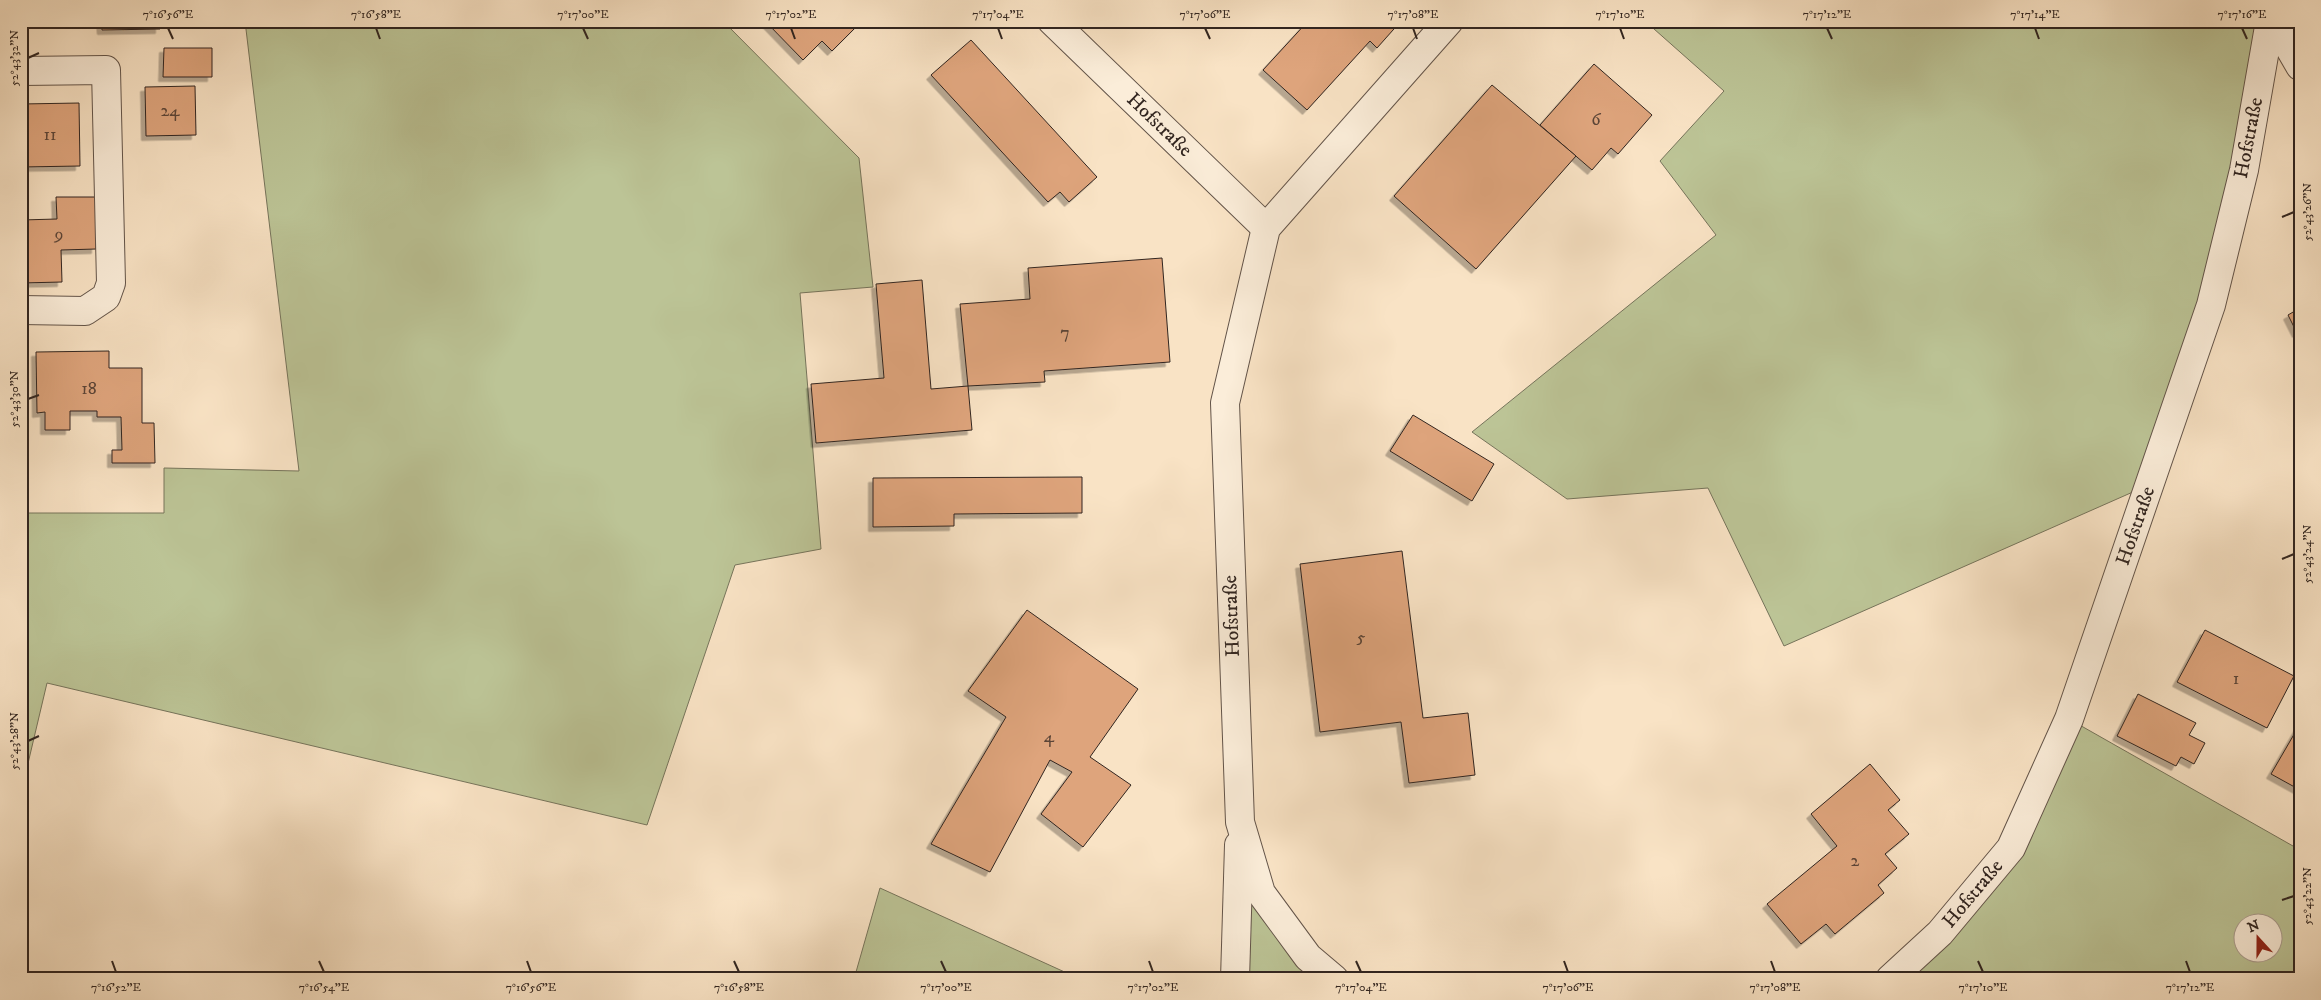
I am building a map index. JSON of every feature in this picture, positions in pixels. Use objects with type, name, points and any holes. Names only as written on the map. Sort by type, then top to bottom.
[{"type":"street","name":"Hofstraße","points":[[1052,21],[1266,228]]},
{"type":"street","name":"Hofstraße","points":[[1334,979],[1308,957],[1261,893],[1240,822],[1225,403],[1266,228],[1449,21]]},
{"type":"street","name":"Hofstraße","points":[[1890,979],[1940,933],[2011,848],[2069,719],[2211,305],[2244,170],[2272,21]]},
{"type":"street","points":[[2272,21],[2300,66]]},
{"type":"street","points":[[21,71],[106,70],[111,283],[106,297],[85,311],[21,310]]},
{"type":"street","points":[[1236,979],[1240,822]]},
{"type":"green space","points":[[245,21],[723,21],[859,158],[873,287],[800,293],[821,549],[735,565],[647,825],[47,683],[21,793],[21,513],[164,513],[164,468],[299,471]]},
{"type":"green space","points":[[1645,21],[2270,21],[2151,484],[1784,646],[1708,488],[1567,499],[1472,432],[1716,235],[1660,161],[1724,91]]},
{"type":"green space","points":[[2069,719],[2300,850],[2300,979],[1890,979],[2011,848]]},
{"type":"green space","points":[[1240,822],[1261,893],[1334,979],[1235,979]]},
{"type":"green space","points":[[880,888],[1080,979],[854,979]]},
{"type":"building","points":[[101,21],[160,21],[160,29],[102,30]]},
{"type":"building","points":[[765,21],[862,21],[832,51],[822,41],[803,60]]},
{"type":"building","points":[[1308,21],[1401,21],[1377,48],[1370,41],[1307,110],[1263,70]]},
{"type":"building","points":[[971,40],[1097,177],[1069,202],[1060,192],[1048,202],[931,75]]},
{"type":"building","points":[[164,48],[212,48],[212,77],[163,77]]},
{"type":"building","points":[[1594,64],[1652,115],[1618,154],[1611,148],[1592,170],[1540,125]]},
{"type":"building","points":[[1492,85],[1576,156],[1476,269],[1394,196]]},
{"type":"building","points":[[195,86],[196,135],[146,136],[145,87]]},
{"type":"building","points":[[79,103],[80,166],[21,167],[21,104]]},
{"type":"building","points":[[56,197],[96,197],[96,249],[61,250],[62,282],[21,283],[21,220],[57,219]]},
{"type":"building","points":[[1162,258],[1170,362],[1044,371],[1045,382],[968,386],[960,304],[1030,299],[1028,268]]},
{"type":"building","points":[[922,280],[931,389],[968,386],[972,430],[816,443],[811,384],[884,378],[876,284]]},
{"type":"building","points":[[2300,308],[2300,331],[2297,333],[2288,315]]},
{"type":"building","points":[[109,351],[109,368],[142,368],[142,423],[154,423],[155,463],[112,463],[112,450],[122,450],[121,417],[97,417],[97,411],[70,411],[70,430],[45,430],[45,412],[37,413],[36,352]]},
{"type":"building","points":[[1413,415],[1494,464],[1472,501],[1390,451]]},
{"type":"building","points":[[1082,477],[1082,513],[954,514],[954,526],[873,527],[873,478]]},
{"type":"building","points":[[1402,551],[1423,718],[1468,713],[1475,775],[1409,783],[1401,722],[1320,732],[1300,564]]},
{"type":"building","points":[[1027,610],[1138,689],[1090,757],[1131,785],[1083,847],[1041,814],[1072,772],[1050,760],[990,872],[931,844],[1006,717],[968,691]]},
{"type":"building","points":[[2205,630],[2294,676],[2267,728],[2177,682]]},
{"type":"building","points":[[2138,694],[2196,723],[2189,735],[2205,743],[2194,764],[2181,757],[2176,766],[2117,736]]},
{"type":"building","points":[[2300,724],[2300,790],[2271,774]]},
{"type":"building","points":[[1870,764],[1900,800],[1888,810],[1909,834],[1885,854],[1897,868],[1878,885],[1884,893],[1835,934],[1826,924],[1801,944],[1767,904],[1837,846],[1811,814]]}]
